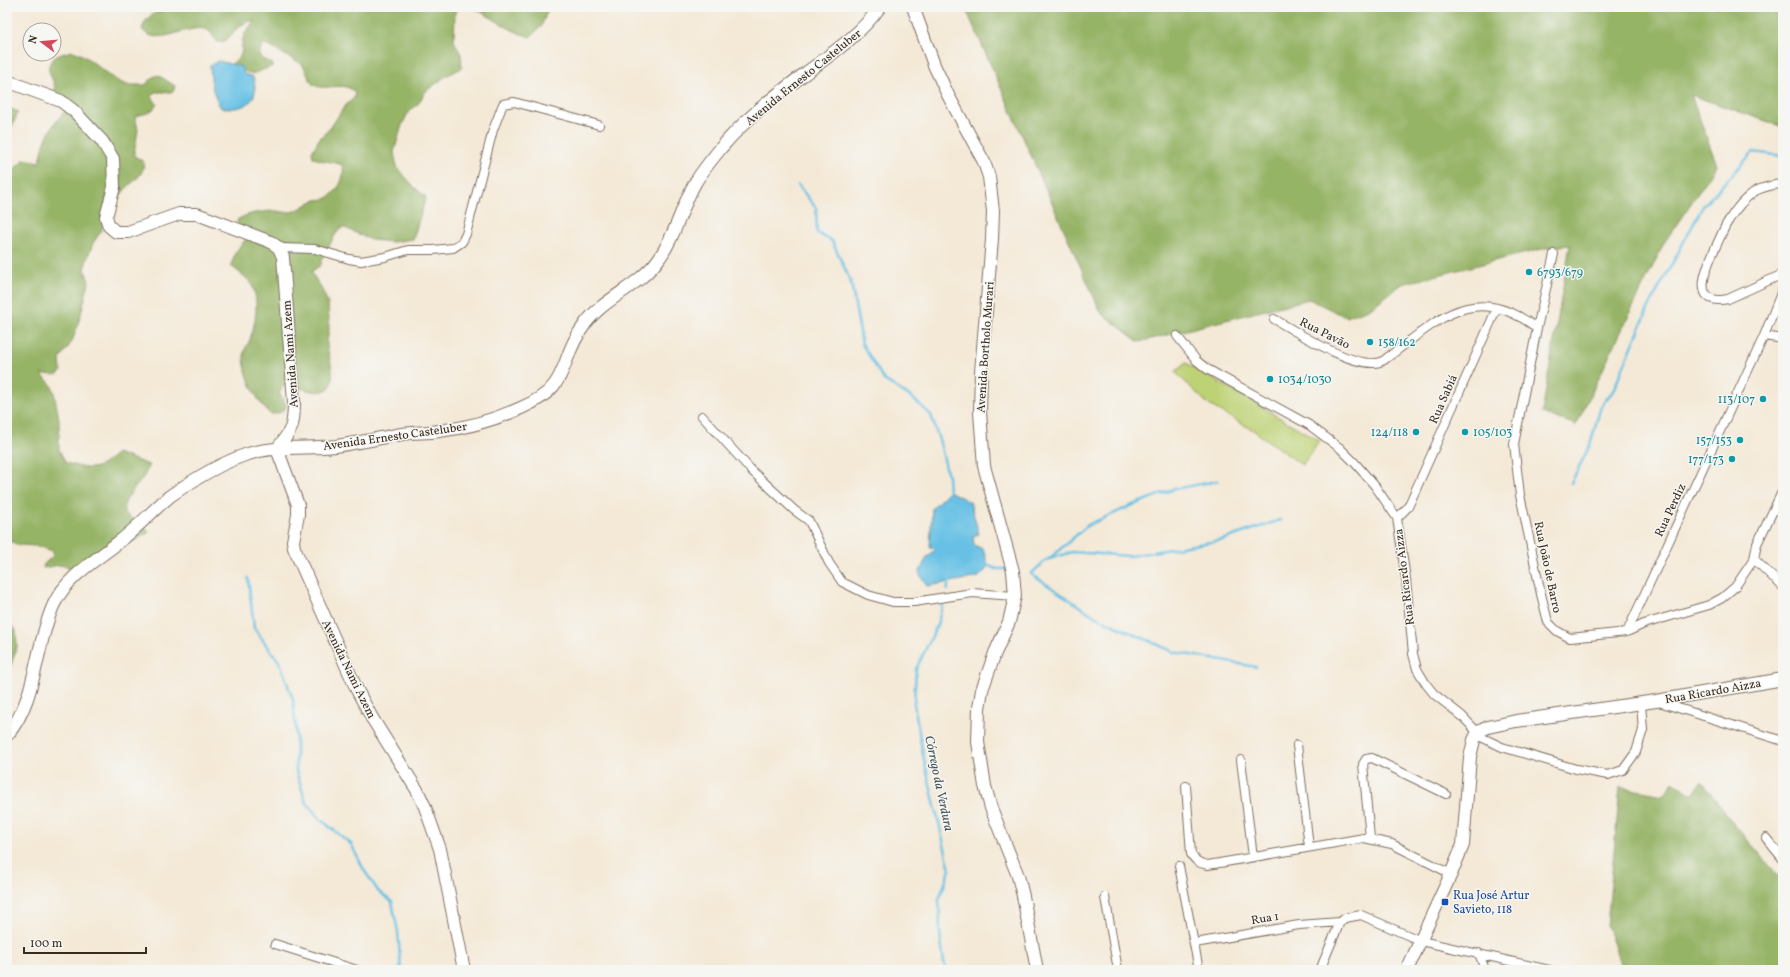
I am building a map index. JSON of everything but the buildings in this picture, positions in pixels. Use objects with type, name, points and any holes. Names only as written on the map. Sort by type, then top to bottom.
[{"type":"street","name":"Avenida Ernesto Casteluber","points":[[7,735],[23,712],[45,628],[60,593],[76,574],[122,540],[168,498],[187,485],[209,472],[244,455],[277,449],[335,446],[407,433],[459,428],[501,416],[524,407],[541,398],[554,388],[563,373],[575,339],[591,316],[642,277],[656,263],[676,226],[695,182],[722,146],[737,130],[781,92],[846,44],[874,16],[880,7]]},
{"type":"street","name":"Avenida Bortholo Murari","points":[[913,7],[934,65],[948,95],[984,162],[990,177],[993,211],[992,239],[981,372],[980,412],[984,466],[1013,571],[1015,596],[1009,622],[995,653],[982,690],[979,708],[978,742],[985,786],[989,800],[1018,876],[1030,926],[1037,970]]},
{"type":"street","points":[[7,81],[61,101],[74,111],[102,141],[113,159],[115,172],[114,187],[106,217],[109,226],[116,232],[128,232],[179,214],[197,214],[271,242],[279,248],[315,249],[361,261],[385,257],[408,250],[453,248],[462,242],[466,234],[493,130],[503,104],[514,102],[599,125]]},
{"type":"street","points":[[1783,184],[1754,192],[1739,206],[1729,220],[1711,256],[1703,278],[1702,286],[1706,294],[1711,299],[1719,301],[1728,299],[1783,274]]},
{"type":"street","name":"Avenida Nami Azem","points":[[279,248],[282,258],[294,402],[292,428],[277,449],[298,505],[297,528],[293,541],[297,557],[357,690],[372,718],[402,764],[425,807],[440,849],[464,970]]},
{"type":"street","name":"Rua João de Barro","points":[[1554,254],[1537,328],[1514,444],[1520,495],[1548,622],[1556,631],[1570,638],[1627,632],[1644,624],[1708,605],[1722,598],[1735,587],[1754,559],[1757,544],[1783,490]]},
{"type":"street","name":"Rua Perdiz","points":[[1627,632],[1764,336],[1783,288]]},
{"type":"street","name":"Rua Pavão","points":[[1274,319],[1343,357],[1371,363],[1380,362],[1437,321],[1457,310],[1479,306],[1497,308],[1523,318],[1537,328]]},
{"type":"street","name":"Rua Sabiá","points":[[1397,518],[1408,507],[1497,308]]},
{"type":"street","name":"Rua Ricardo Aizza","points":[[1177,336],[1187,349],[1207,369],[1309,425],[1340,448],[1375,486],[1397,518],[1406,579],[1413,654],[1417,669],[1434,694],[1462,716],[1476,736],[1488,727],[1516,721],[1641,704],[1783,679]]},
{"type":"street","points":[[1764,336],[1783,339]]},
{"type":"street","points":[[702,416],[752,471],[794,510],[809,521],[829,563],[842,582],[868,595],[893,602],[914,602],[972,593],[1015,596]]},
{"type":"street","points":[[1754,559],[1783,587]]},
{"type":"street","points":[[1656,701],[1783,741]]},
{"type":"street","points":[[1407,970],[1452,874],[1460,852],[1464,837],[1470,757],[1476,736],[1502,747],[1576,769],[1608,775],[1623,770],[1636,752],[1641,741],[1643,730],[1641,704]]},
{"type":"street","points":[[1297,745],[1309,847]]},
{"type":"street","points":[[1370,838],[1363,764],[1366,759],[1372,758],[1446,794]]},
{"type":"street","points":[[1241,760],[1253,857]]},
{"type":"street","points":[[1186,786],[1191,854],[1195,861],[1200,864],[1208,865],[1351,839],[1370,838],[1392,844],[1452,874]]},
{"type":"street","points":[[1766,838],[1783,859]]},
{"type":"street","points":[[1179,866],[1199,970]]},
{"type":"street","points":[[1105,897],[1118,970]]},
{"type":"street","name":"Rua 1","points":[[1195,943],[1299,925],[1320,922],[1340,922],[1345,918],[1360,915],[1421,941],[1549,970]]},
{"type":"street","points":[[1320,970],[1340,922]]},
{"type":"street","points":[[276,944],[357,970]]},
{"type":"street","points":[[1479,953],[1485,970]]},
{"type":"green space","points":[[172,7],[461,7],[455,12],[454,41],[461,54],[462,68],[446,76],[425,92],[419,103],[408,113],[402,125],[394,152],[397,167],[415,188],[426,197],[413,239],[393,242],[371,240],[343,227],[339,230],[321,260],[321,265],[311,272],[319,284],[328,305],[329,330],[327,343],[332,368],[331,386],[328,389],[317,392],[283,386],[279,393],[286,407],[281,412],[270,414],[260,402],[251,386],[244,361],[245,349],[253,330],[256,297],[250,282],[231,266],[235,253],[249,235],[238,224],[237,220],[251,214],[261,212],[295,211],[314,200],[325,199],[333,194],[339,186],[343,176],[343,166],[317,159],[313,157],[312,152],[319,139],[331,127],[344,107],[354,98],[355,94],[347,87],[319,87],[314,85],[310,81],[302,64],[265,44],[262,45],[259,55],[262,59],[273,64],[273,66],[252,74],[234,67],[232,63],[240,56],[244,37],[253,20],[242,25],[230,37],[220,42],[216,42],[209,31],[202,29],[194,29],[156,37],[148,35],[142,29],[144,23],[150,16]]},
{"type":"green space","points":[[472,7],[549,7],[541,27],[530,37],[508,28]]},
{"type":"green space","points":[[965,7],[1783,7],[1783,127],[1691,95],[1717,165],[1664,243],[1576,425],[1542,413],[1570,245],[1550,247],[1402,284],[1369,309],[1346,317],[1309,299],[1139,342],[1101,313]]},
{"type":"green space","points":[[73,51],[80,54],[122,83],[129,85],[145,85],[153,77],[158,75],[175,86],[174,90],[171,92],[155,92],[152,97],[157,104],[155,107],[148,113],[135,116],[138,130],[134,154],[144,162],[142,172],[126,188],[114,208],[103,216],[102,230],[93,243],[86,262],[85,269],[89,282],[81,314],[72,342],[60,358],[61,372],[57,375],[41,374],[51,384],[54,392],[59,419],[59,450],[66,463],[93,468],[104,464],[117,453],[149,465],[143,477],[126,501],[124,510],[126,514],[149,532],[122,547],[75,569],[60,565],[43,568],[44,564],[53,556],[53,551],[36,546],[19,545],[7,540],[7,177],[24,159],[40,162],[44,143],[49,132],[73,100],[45,95],[7,80],[55,92],[49,64],[50,62],[62,62],[62,54]]},
{"type":"green space","points":[[7,107],[18,112],[7,139]]},
{"type":"green space","points":[[1186,363],[1320,441],[1302,465],[1253,430],[1209,405],[1175,372]]},
{"type":"green space","points":[[7,622],[16,630],[17,647],[10,668],[7,670]]},
{"type":"green space","points":[[1702,781],[1735,826],[1783,880],[1783,970],[1623,970],[1607,926],[1620,787],[1664,795],[1673,782],[1693,795]]},
{"type":"water","points":[[219,61],[242,67],[244,74],[253,77],[255,93],[249,103],[237,108],[221,108],[212,88],[210,65]]},
{"type":"water","points":[[949,491],[970,502],[979,534],[973,536],[974,545],[983,549],[988,565],[979,577],[927,586],[919,573],[927,557],[936,549],[930,547],[932,508]]},
{"type":"waterway","points":[[1571,483],[1590,445],[1601,406],[1613,391],[1649,307],[1703,206],[1753,152],[1783,156]]},
{"type":"waterway","points":[[798,185],[816,208],[817,233],[832,241],[851,282],[862,344],[884,380],[911,397],[931,415],[948,476],[949,494]]},
{"type":"waterway","points":[[1049,559],[1088,525],[1174,489],[1217,481]]},
{"type":"waterway","points":[[1256,667],[1174,652],[1096,617],[1031,574],[1046,560],[1072,552],[1130,556],[1222,540],[1280,520]]},
{"type":"waterway","points":[[986,565],[997,569],[1006,569]]},
{"type":"waterway","points":[[248,578],[254,628],[280,663],[293,699],[296,730],[296,771],[306,802],[320,819],[351,844],[364,870],[378,891],[392,902],[398,932],[401,970]]},
{"type":"waterway","name":"Córrego da Verdura","points":[[947,590],[950,580]]},
{"type":"waterway","name":"Córrego da Verdura","points":[[943,604],[936,628],[916,669],[914,704],[923,755],[950,870],[939,899],[940,933],[944,964],[947,970]]},
{"type":"place","name":"6793/679","points":[[1529,272]]},
{"type":"place","name":"158/162","points":[[1370,342]]},
{"type":"place","name":"1034/1030","points":[[1270,379]]},
{"type":"place","name":"113/107","points":[[1763,399]]},
{"type":"place","name":"124/118","points":[[1416,432]]},
{"type":"place","name":"105/103","points":[[1465,432]]},
{"type":"place","name":"157/153","points":[[1740,440]]},
{"type":"place","name":"177/173","points":[[1732,459]]},
{"type":"place","name":"Rua José Artur Savieto, 118","points":[[1445,902]]}]
